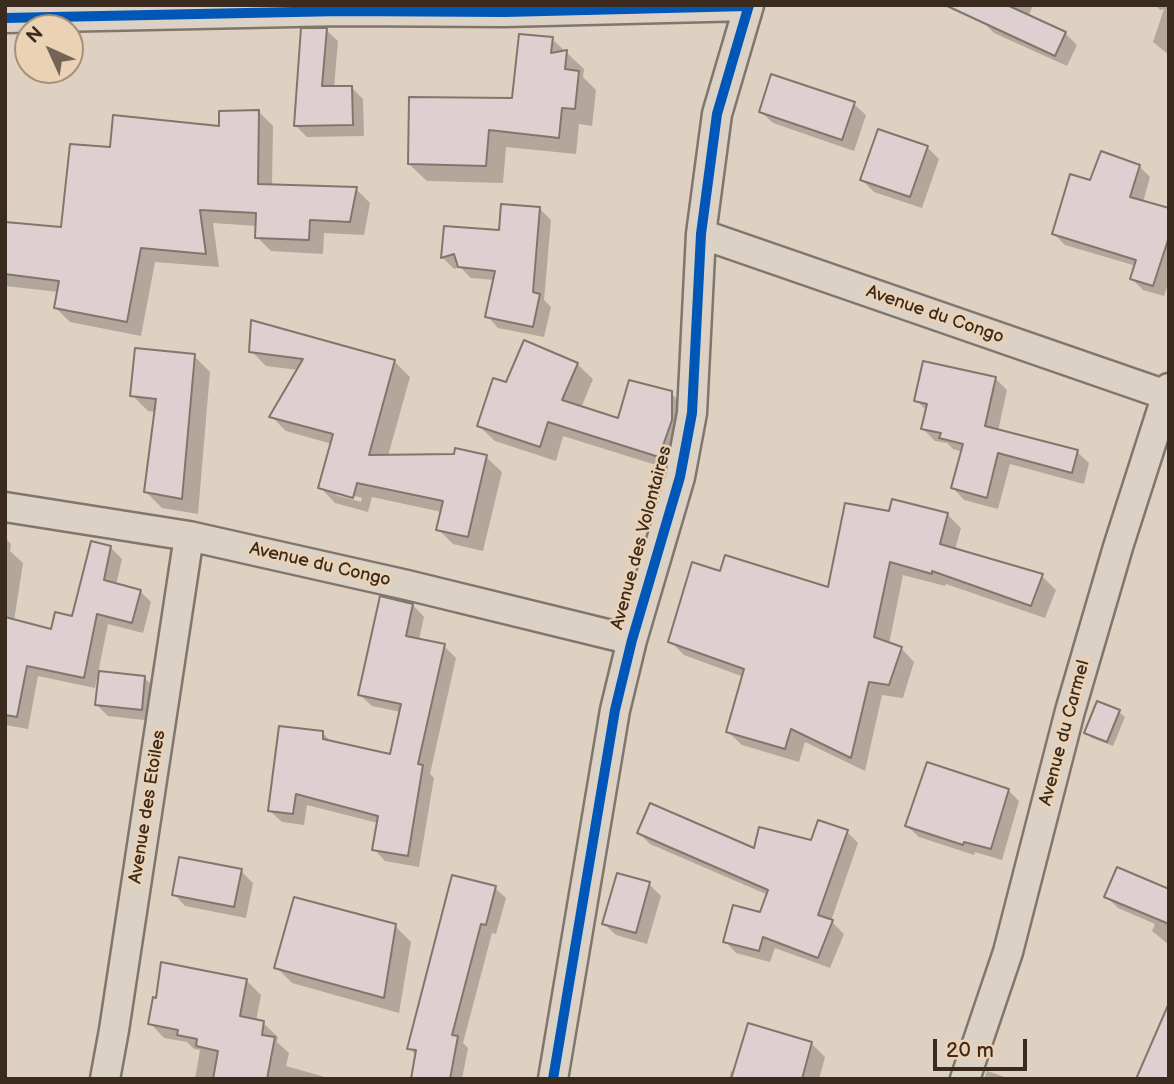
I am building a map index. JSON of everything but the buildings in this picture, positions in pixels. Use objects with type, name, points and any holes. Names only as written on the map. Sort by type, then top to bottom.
[{"type":"street","points":[[5,18],[49,12],[749,6]]},
{"type":"street","name":"Avenue des Volontaires","points":[[553,1079],[615,710],[632,640],[680,477],[692,413],[701,234],[717,114],[749,6]]},
{"type":"street","name":"Avenue du Congo","points":[[701,234],[1168,393]]},
{"type":"street","name":"Avenue du Carmel","points":[[965,1079],[1008,952],[1070,711],[1118,547],[1168,393]]},
{"type":"street","name":"Avenue du Congo","points":[[5,507],[189,536],[407,584],[632,640]]},
{"type":"street","name":"Avenue des Etoiles","points":[[105,1079],[189,536]]},
{"type":"cycle path","points":[[553,1079],[615,710],[632,640],[680,477],[692,413],[701,234],[717,114],[749,5]]},
{"type":"cycle path","points":[[5,18],[748,6]]}]
